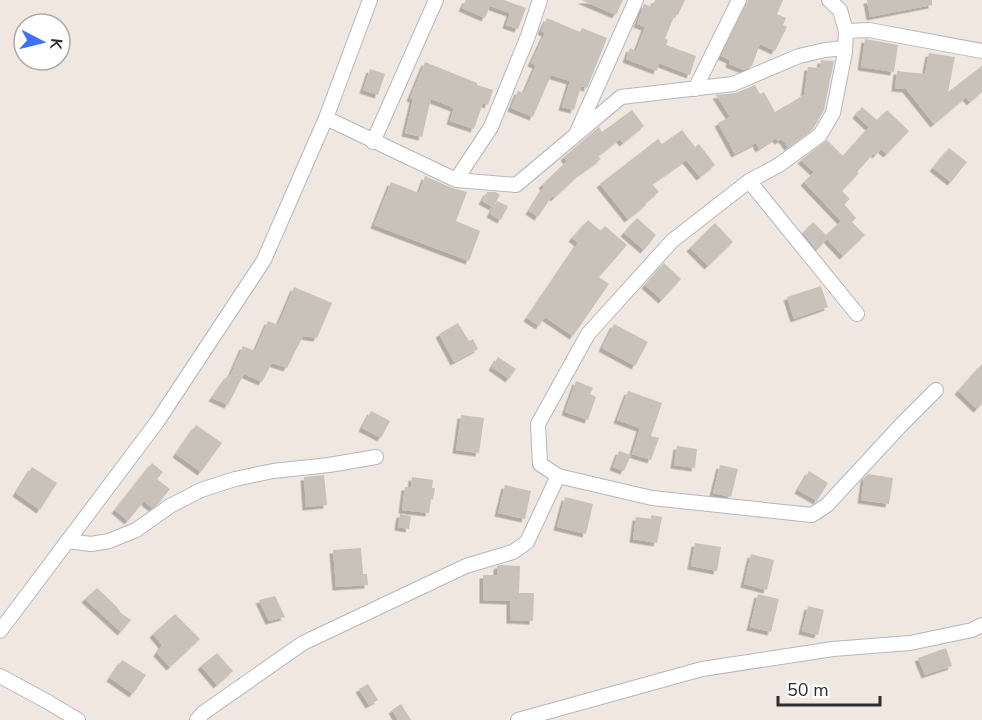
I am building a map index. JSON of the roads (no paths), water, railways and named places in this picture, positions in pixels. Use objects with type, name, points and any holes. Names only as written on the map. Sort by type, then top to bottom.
[{"type":"street","points":[[0,631],[157,422],[264,260],[326,118],[370,0]]},
{"type":"street","points":[[373,142],[436,0]]},
{"type":"street","points":[[456,180],[491,127],[540,0]]},
{"type":"street","points":[[576,135],[636,0]]},
{"type":"street","points":[[695,89],[739,0]]},
{"type":"street","points":[[829,0],[840,10],[846,31],[845,48],[833,113],[820,135],[779,165],[749,181],[672,241],[588,334],[538,424],[540,464],[558,476],[652,498],[812,515],[827,505],[936,390]]},
{"type":"street","points":[[846,31],[869,30],[982,51]]},
{"type":"street","points":[[326,118],[456,180],[516,185],[621,97],[733,84],[799,56],[845,48]]},
{"type":"street","points":[[749,181],[857,314]]},
{"type":"street","points":[[67,541],[91,544],[109,542],[136,530],[170,506],[201,490],[235,479],[273,471],[376,457]]},
{"type":"street","points":[[197,720],[203,713],[303,643],[466,566],[513,552],[528,542],[558,476]]},
{"type":"street","points":[[518,720],[702,669],[833,649],[910,643],[972,630],[982,625]]},
{"type":"street","points":[[0,676],[76,719]]}]
